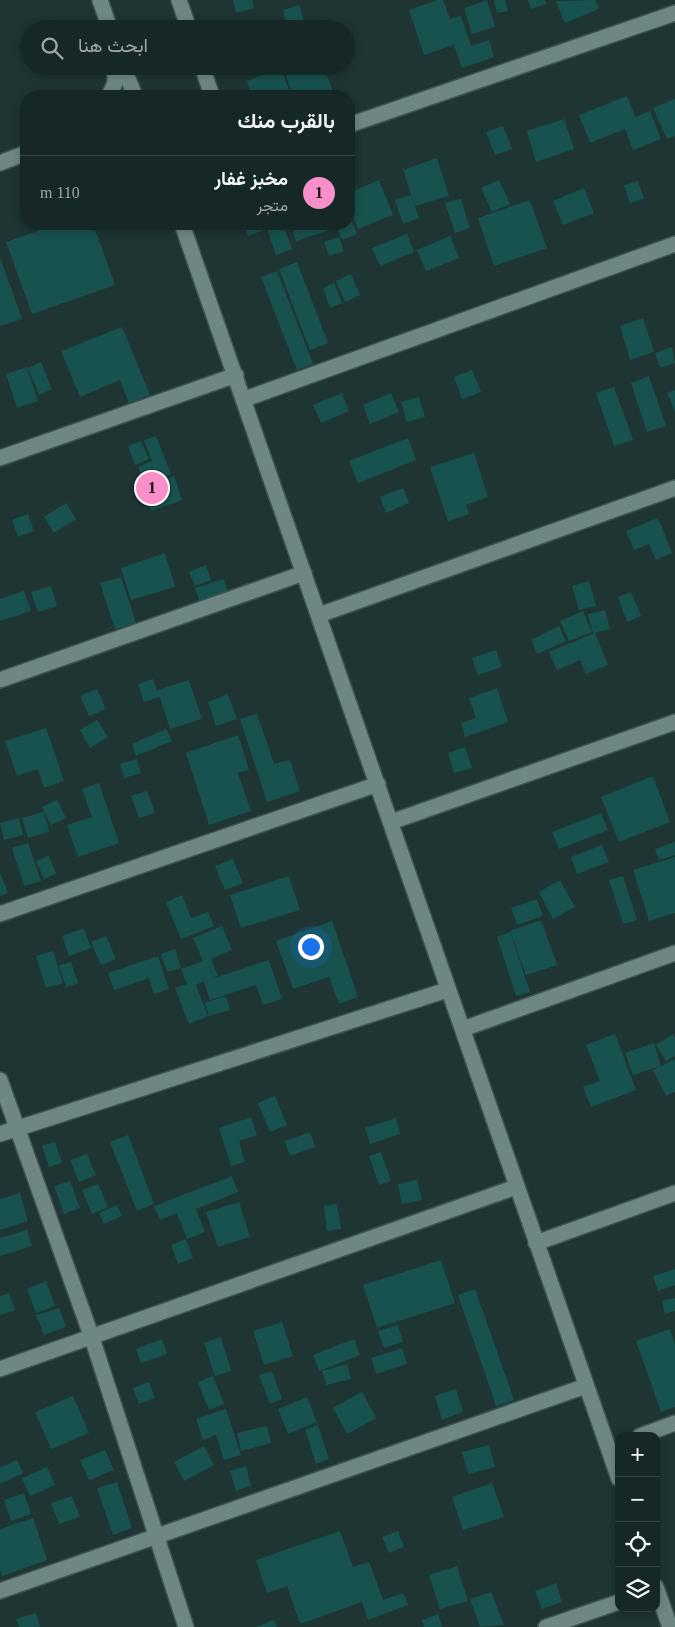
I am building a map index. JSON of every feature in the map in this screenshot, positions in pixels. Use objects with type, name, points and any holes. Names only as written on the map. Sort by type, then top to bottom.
[{"type":"street","points":[[100,0],[107,20]]},
{"type":"street","points":[[179,0],[186,20]]},
{"type":"street","points":[[355,123],[675,13]]},
{"type":"street","points":[[112,90],[115,75]]},
{"type":"street","points":[[127,75],[133,90]]},
{"type":"street","points":[[205,75],[210,90]]},
{"type":"street","points":[[0,163],[20,155]]},
{"type":"street","points":[[184,230],[245,399],[447,990],[463,1029],[586,1386],[613,1445],[619,1477]]},
{"type":"street","points":[[245,399],[675,244]]},
{"type":"street","points":[[0,458],[236,375]]},
{"type":"street","points":[[319,615],[675,488]]},
{"type":"street","points":[[0,680],[304,572]]},
{"type":"street","points":[[391,822],[675,722]]},
{"type":"street","points":[[0,914],[378,784]]},
{"type":"street","points":[[463,1029],[675,953]]},
{"type":"street","points":[[0,1134],[447,990]]},
{"type":"street","points":[[0,1080],[92,1338],[155,1538],[186,1627]]},
{"type":"street","points":[[0,1369],[516,1187]]},
{"type":"street","points":[[536,1243],[675,1193]]},
{"type":"street","points":[[0,1591],[586,1386]]},
{"type":"street","points":[[651,1432],[675,1423]]},
{"type":"street","points":[[660,1599],[670,1627]]},
{"type":"street","points":[[546,1627],[615,1603]]},
{"type":"building","points":[[233,0],[252,0],[254,8],[236,13]]},
{"type":"building","points":[[443,0],[450,19],[461,16],[471,46],[489,40],[494,57],[462,68],[454,45],[424,55],[409,10]]},
{"type":"building","points":[[487,0],[495,27],[472,34],[464,8]]},
{"type":"building","points":[[494,0],[505,0],[508,11],[497,13]]},
{"type":"building","points":[[528,0],[545,0],[546,4],[531,9]]},
{"type":"building","points":[[595,0],[599,9],[565,23],[556,1]]},
{"type":"building","points":[[299,5],[304,20],[286,20],[283,10]]},
{"type":"building","points":[[263,75],[284,75],[289,90],[250,90],[247,81]]},
{"type":"building","points":[[286,75],[327,75],[332,90],[291,90]]},
{"type":"building","points":[[627,96],[635,117],[650,111],[661,139],[633,150],[625,129],[590,143],[579,115]]},
{"type":"building","points":[[675,99],[675,136],[667,139],[653,108]]},
{"type":"building","points":[[564,119],[574,149],[536,162],[527,131]]},
{"type":"building","points":[[503,126],[512,149],[495,155],[486,132]]},
{"type":"building","points":[[437,158],[449,196],[415,206],[403,170]]},
{"type":"building","points":[[379,180],[393,215],[358,229],[355,222],[355,190]]},
{"type":"building","points":[[499,180],[510,204],[492,212],[481,188]]},
{"type":"building","points":[[638,181],[644,199],[630,203],[624,185]]},
{"type":"building","points":[[584,188],[594,213],[563,225],[553,201]]},
{"type":"building","points":[[411,195],[419,218],[403,224],[395,200]]},
{"type":"building","points":[[461,199],[470,228],[455,233],[445,203]]},
{"type":"building","points":[[530,200],[547,248],[494,266],[478,218]]},
{"type":"building","points":[[355,229],[357,234],[342,240],[338,230]]},
{"type":"building","points":[[41,230],[95,230],[115,285],[32,314],[6,242]]},
{"type":"building","points":[[246,230],[264,230],[248,236]]},
{"type":"building","points":[[267,230],[285,230],[292,249],[276,255]]},
{"type":"building","points":[[293,230],[330,230],[296,241]]},
{"type":"building","points":[[407,234],[414,252],[380,266],[372,248]]},
{"type":"building","points":[[450,236],[459,258],[426,271],[417,250]]},
{"type":"building","points":[[339,237],[344,251],[329,256],[324,242]]},
{"type":"building","points":[[0,257],[22,319],[0,326]]},
{"type":"building","points":[[297,262],[328,343],[310,350],[279,269]]},
{"type":"building","points":[[277,271],[313,364],[297,370],[261,277]]},
{"type":"building","points":[[351,274],[360,295],[345,302],[336,281]]},
{"type":"building","points":[[334,283],[342,303],[330,308],[323,288]]},
{"type":"building","points":[[643,318],[654,352],[630,360],[620,326]]},
{"type":"building","points":[[122,327],[150,395],[129,403],[120,380],[80,397],[61,351]]},
{"type":"building","points":[[672,347],[675,363],[660,368],[655,353]]},
{"type":"building","points":[[41,362],[52,389],[39,395],[28,368]]},
{"type":"building","points":[[27,367],[38,401],[17,408],[6,374]]},
{"type":"building","points":[[472,370],[481,392],[462,399],[454,377]]},
{"type":"building","points":[[649,376],[666,426],[647,432],[631,383]]},
{"type":"building","points":[[614,387],[633,440],[614,446],[596,393]]},
{"type":"building","points":[[675,390],[675,412],[667,393]]},
{"type":"building","points":[[342,393],[349,411],[321,423],[313,405]]},
{"type":"building","points":[[391,393],[399,412],[370,424],[363,405]]},
{"type":"building","points":[[419,397],[425,417],[407,422],[401,402]]},
{"type":"building","points":[[156,436],[171,474],[145,484],[138,467],[152,461],[144,440]]},
{"type":"building","points":[[408,438],[416,460],[358,483],[349,461]]},
{"type":"building","points":[[141,441],[149,459],[135,465],[128,446]]},
{"type":"building","points":[[474,453],[488,497],[466,505],[469,514],[448,521],[430,467]]},
{"type":"building","points":[[174,476],[182,500],[151,511],[143,487]]},
{"type":"building","points":[[403,488],[409,503],[386,513],[380,497]]},
{"type":"building","points":[[66,503],[76,519],[54,533],[44,517]]},
{"type":"building","points":[[28,514],[34,531],[18,537],[12,520]]},
{"type":"building","points":[[658,518],[672,553],[656,560],[649,544],[634,550],[626,531]]},
{"type":"building","points":[[165,553],[175,587],[131,600],[121,568]]},
{"type":"building","points":[[206,565],[211,580],[195,586],[189,572]]},
{"type":"building","points":[[121,577],[136,623],[115,629],[100,583]]},
{"type":"building","points":[[224,579],[230,600],[202,610],[195,588]]},
{"type":"building","points":[[589,581],[596,606],[579,610],[572,586]]},
{"type":"building","points":[[51,586],[57,606],[38,612],[31,592]]},
{"type":"building","points":[[24,591],[31,611],[0,621],[0,599]]},
{"type":"building","points":[[631,592],[641,616],[627,622],[618,597]]},
{"type":"building","points":[[605,610],[610,629],[593,633],[588,614]]},
{"type":"building","points":[[583,611],[592,632],[569,641],[560,621]]},
{"type":"building","points":[[559,626],[566,641],[537,654],[531,640]]},
{"type":"building","points":[[595,633],[608,665],[586,674],[580,660],[557,670],[549,652]]},
{"type":"building","points":[[496,650],[502,667],[478,675],[472,658]]},
{"type":"building","points":[[153,679],[157,690],[189,680],[202,719],[170,729],[160,697],[144,702],[138,684]]},
{"type":"building","points":[[497,688],[508,722],[465,737],[461,723],[476,718],[469,698]]},
{"type":"building","points":[[97,689],[106,709],[89,716],[80,696]]},
{"type":"building","points":[[228,694],[237,719],[216,726],[208,702]]},
{"type":"building","points":[[257,714],[274,764],[290,760],[300,791],[267,802],[240,719]]},
{"type":"building","points":[[97,720],[108,737],[90,748],[80,730]]},
{"type":"building","points":[[46,728],[64,781],[44,788],[38,769],[17,776],[5,741]]},
{"type":"building","points":[[166,729],[172,741],[136,756],[132,744]]},
{"type":"building","points":[[238,735],[249,770],[238,773],[251,811],[209,825],[186,753]]},
{"type":"building","points":[[465,747],[472,768],[454,773],[448,753]]},
{"type":"building","points":[[137,759],[141,773],[124,778],[120,764]]},
{"type":"building","points":[[653,776],[670,822],[619,842],[601,797]]},
{"type":"building","points":[[99,783],[119,843],[78,857],[67,825],[92,817],[82,789]]},
{"type":"building","points":[[147,791],[155,813],[139,818],[131,796]]},
{"type":"building","points":[[57,800],[66,818],[51,825],[42,807]]},
{"type":"building","points":[[44,812],[49,832],[28,838],[22,818]]},
{"type":"building","points":[[601,813],[608,830],[559,849],[552,832]]},
{"type":"building","points":[[19,818],[23,835],[4,840],[0,823]]},
{"type":"building","points":[[675,842],[675,855],[659,860],[655,849]]},
{"type":"building","points":[[28,843],[41,881],[24,886],[12,848]]},
{"type":"building","points":[[602,845],[609,862],[577,874],[571,857]]},
{"type":"building","points":[[49,856],[56,874],[44,879],[36,861]]},
{"type":"building","points":[[675,857],[675,913],[649,921],[633,870]]},
{"type":"building","points":[[233,859],[243,883],[225,890],[215,866]]},
{"type":"building","points":[[0,872],[8,893],[0,896]]},
{"type":"building","points":[[289,876],[300,910],[241,928],[230,895]]},
{"type":"building","points":[[623,876],[637,920],[623,924],[609,880]]},
{"type":"building","points":[[560,880],[575,907],[553,919],[539,892]]},
{"type":"building","points":[[182,895],[191,918],[208,912],[214,926],[181,939],[166,902]]},
{"type":"building","points":[[537,899],[543,916],[517,925],[511,908]]},
{"type":"building","points":[[541,920],[557,965],[526,975],[510,931]]},
{"type":"building","points":[[332,921],[358,997],[339,1004],[329,977],[293,989],[276,941]]},
{"type":"building","points":[[222,926],[232,950],[211,959],[218,976],[209,980],[269,960],[282,999],[263,1005],[256,985],[210,1000],[204,981],[196,985],[208,1016],[189,1024],[175,988],[187,984],[181,969],[203,961],[193,938]]},
{"type":"building","points":[[84,928],[91,948],[69,956],[62,936]]},
{"type":"building","points":[[510,932],[530,992],[516,996],[497,937]]},
{"type":"building","points":[[106,936],[116,959],[101,965],[91,942]]},
{"type":"building","points":[[175,949],[181,968],[167,972],[161,954]]},
{"type":"building","points":[[53,951],[63,983],[46,988],[36,956]]},
{"type":"building","points":[[158,956],[169,989],[154,994],[149,978],[114,990],[108,973]]},
{"type":"building","points":[[71,962],[78,983],[66,987],[59,965]]},
{"type":"building","points":[[226,996],[230,1010],[209,1016],[205,1003]]},
{"type":"building","points":[[615,1034],[636,1090],[591,1107],[583,1087],[600,1081],[586,1045]]},
{"type":"building","points":[[673,1034],[675,1038],[675,1056],[666,1061],[656,1045]]},
{"type":"building","points":[[654,1043],[661,1066],[633,1075],[625,1053]]},
{"type":"building","points":[[675,1059],[675,1092],[666,1096],[653,1070]]},
{"type":"building","points":[[275,1096],[287,1125],[270,1132],[258,1103]]},
{"type":"building","points":[[251,1117],[257,1135],[239,1141],[245,1162],[231,1166],[219,1128]]},
{"type":"building","points":[[396,1118],[400,1134],[370,1144],[365,1128]]},
{"type":"building","points":[[310,1132],[315,1147],[290,1156],[285,1141]]},
{"type":"building","points":[[128,1135],[154,1204],[137,1211],[110,1142]]},
{"type":"building","points":[[55,1142],[62,1163],[49,1167],[42,1146]]},
{"type":"building","points":[[381,1152],[391,1181],[379,1185],[369,1156]]},
{"type":"building","points":[[87,1154],[96,1175],[79,1182],[70,1160]]},
{"type":"building","points":[[232,1176],[238,1192],[196,1209],[205,1232],[187,1239],[177,1213],[160,1220],[154,1206]]},
{"type":"building","points":[[417,1180],[422,1200],[402,1204],[398,1184]]},
{"type":"building","points":[[70,1181],[80,1208],[64,1214],[54,1186]]},
{"type":"building","points":[[98,1184],[108,1207],[92,1214],[82,1190]]},
{"type":"building","points":[[20,1193],[28,1221],[0,1230],[0,1199]]},
{"type":"building","points":[[239,1202],[250,1237],[218,1247],[206,1212]]},
{"type":"building","points":[[337,1204],[341,1229],[327,1231],[324,1206]]},
{"type":"building","points":[[117,1205],[122,1216],[104,1224],[99,1213]]},
{"type":"building","points":[[27,1230],[32,1246],[0,1256],[0,1238]]},
{"type":"building","points":[[186,1239],[193,1258],[178,1264],[171,1245]]},
{"type":"building","points":[[441,1260],[455,1303],[377,1328],[363,1285]]},
{"type":"building","points":[[675,1269],[675,1285],[658,1291],[653,1276]]},
{"type":"building","points":[[46,1281],[55,1306],[36,1313],[27,1289]]},
{"type":"building","points":[[475,1289],[514,1400],[496,1406],[458,1295]]},
{"type":"building","points":[[9,1293],[15,1310],[0,1315],[0,1296]]},
{"type":"building","points":[[675,1298],[675,1311],[665,1314],[662,1301]]},
{"type":"building","points":[[59,1308],[66,1327],[44,1335],[36,1315]]},
{"type":"building","points":[[282,1322],[293,1356],[264,1365],[253,1331]]},
{"type":"building","points":[[398,1325],[403,1342],[384,1348],[378,1331]]},
{"type":"building","points":[[670,1329],[675,1344],[675,1407],[661,1412],[636,1341]]},
{"type":"building","points":[[221,1337],[231,1371],[215,1376],[204,1343]]},
{"type":"building","points":[[162,1339],[167,1354],[141,1363],[136,1349]]},
{"type":"building","points":[[354,1339],[360,1355],[319,1371],[313,1355]]},
{"type":"building","points":[[402,1348],[407,1364],[376,1374],[371,1358]]},
{"type":"building","points":[[347,1364],[351,1379],[326,1385],[322,1371]]},
{"type":"building","points":[[272,1371],[282,1399],[270,1404],[259,1375]]},
{"type":"building","points":[[213,1376],[224,1404],[209,1410],[198,1382]]},
{"type":"building","points":[[149,1382],[155,1398],[139,1404],[133,1388]]},
{"type":"building","points":[[456,1389],[463,1412],[442,1420],[435,1396]]},
{"type":"building","points":[[362,1392],[376,1418],[347,1434],[333,1408]]},
{"type":"building","points":[[73,1396],[89,1433],[51,1449],[35,1412]]},
{"type":"building","points":[[307,1397],[317,1422],[288,1434],[278,1409]]},
{"type":"building","points":[[226,1409],[241,1455],[224,1460],[216,1435],[203,1440],[196,1419]]},
{"type":"building","points":[[318,1425],[329,1459],[316,1464],[305,1429]]},
{"type":"building","points":[[267,1426],[271,1443],[241,1451],[237,1433]]},
{"type":"building","points":[[489,1445],[495,1467],[468,1474],[462,1452]]},
{"type":"building","points":[[204,1446],[214,1465],[184,1481],[174,1462]]},
{"type":"building","points":[[105,1450],[114,1470],[89,1480],[80,1460]]},
{"type":"building","points":[[17,1460],[23,1473],[0,1484],[0,1468]]},
{"type":"building","points":[[246,1466],[251,1486],[236,1491],[230,1471]]},
{"type":"building","points":[[47,1467],[55,1485],[30,1496],[22,1478]]},
{"type":"building","points":[[117,1482],[132,1528],[113,1535],[97,1488]]},
{"type":"building","points":[[492,1483],[504,1517],[463,1530],[452,1497]]},
{"type":"building","points":[[24,1493],[31,1514],[11,1521],[4,1500]]},
{"type":"building","points":[[72,1496],[80,1517],[59,1524],[51,1503]]},
{"type":"building","points":[[33,1518],[47,1560],[2,1576],[0,1569],[0,1529]]},
{"type":"building","points":[[340,1531],[353,1567],[369,1562],[383,1600],[403,1593],[408,1605],[368,1620],[362,1602],[300,1624],[287,1586],[267,1593],[256,1560]]},
{"type":"building","points":[[398,1531],[404,1547],[389,1553],[382,1537]]},
{"type":"building","points":[[457,1566],[468,1601],[440,1609],[429,1575]]},
{"type":"building","points":[[556,1583],[562,1602],[542,1609],[535,1591]]},
{"type":"building","points":[[491,1592],[504,1625],[480,1627],[470,1599]]},
{"type":"building","points":[[36,1613],[40,1627],[19,1627],[16,1619]]},
{"type":"building","points":[[438,1614],[442,1627],[424,1627],[422,1620]]},
{"type":"building","points":[[274,1620],[277,1627],[256,1627]]},
{"type":"place","name":"مخبز غفار","points":[[152,488]]}]
